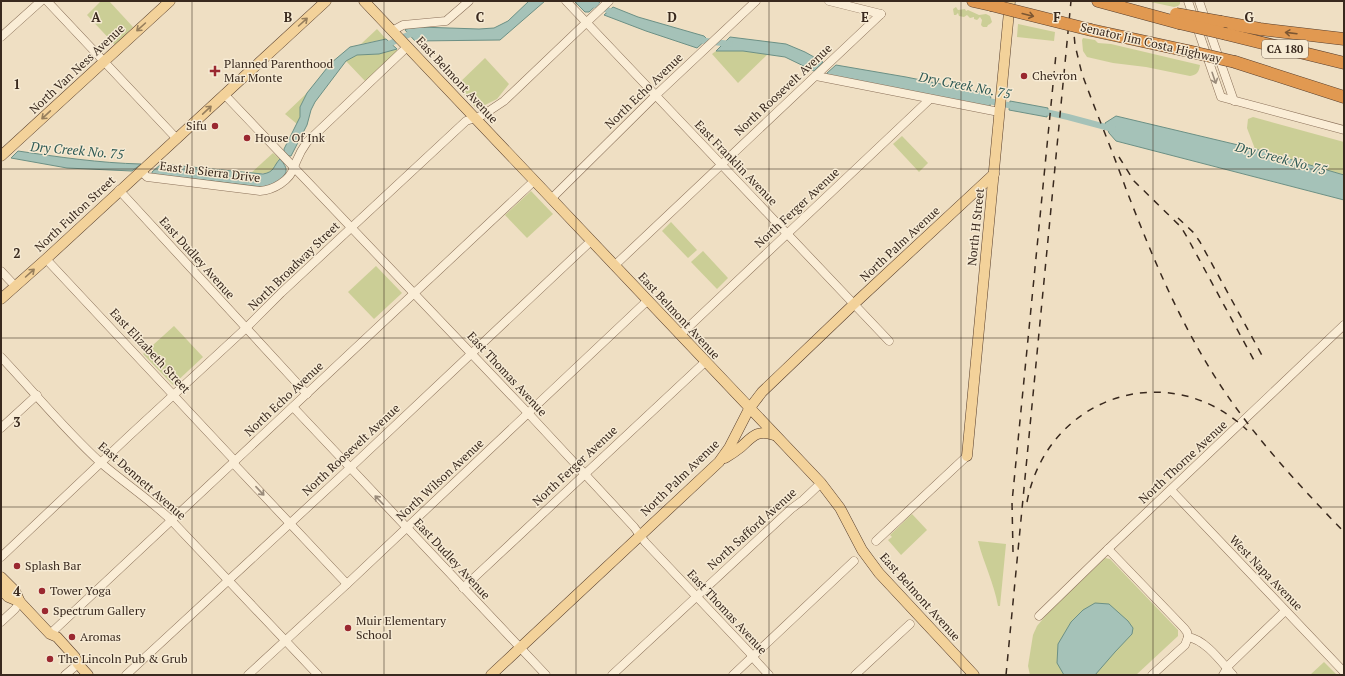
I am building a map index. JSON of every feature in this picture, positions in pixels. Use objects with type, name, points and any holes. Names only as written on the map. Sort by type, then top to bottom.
[{"type":"highway","name":"Senator Jim Costa Highway","points":[[973,1],[1092,30],[1236,62]]},
{"type":"highway","name":"CA 180","points":[[1098,1],[1177,18],[1226,34],[1344,63]]},
{"type":"highway","points":[[1118,1],[1177,18],[1221,22],[1260,29],[1344,39]]},
{"type":"highway","name":"CA 180","points":[[1236,62],[1344,88]]},
{"type":"highway","points":[[1236,62],[1344,97]]},
{"type":"main road","name":"North Van Ness Avenue","points":[[1,156],[170,1]]},
{"type":"main road","name":"North Fulton Street","points":[[1,299],[326,1]]},
{"type":"main road","name":"East Belmont Avenue","points":[[364,1],[821,483],[840,508],[862,550],[874,566],[974,675]]},
{"type":"main road","name":"North H Street","points":[[967,456],[1010,1]]},
{"type":"main road","name":"North Palm Avenue","points":[[491,675],[719,462],[729,448],[749,408],[768,386],[994,174]]},
{"type":"main road","points":[[719,462],[757,434],[765,432],[774,435]]},
{"type":"main road","points":[[1,577],[15,591],[20,602],[50,634],[52,642],[71,662],[78,664],[88,675]]},
{"type":"main road","points":[[1,589],[8,597],[20,602]]},
{"type":"street","points":[[1,37],[41,1]]},
{"type":"street","points":[[46,1],[177,139]]},
{"type":"street","points":[[394,32],[403,25],[446,21],[469,1]]},
{"type":"street","name":"East Franklin Avenue","points":[[566,1],[889,341]]},
{"type":"street","name":"North Roosevelt Avenue","points":[[614,266],[881,14],[829,1]]},
{"type":"street","points":[[1188,1],[1221,97],[1344,130]]},
{"type":"street","points":[[1199,1],[1234,101]]},
{"type":"street","name":"North Echo Avenue","points":[[551,199],[753,2]]},
{"type":"street","name":"North Broadway Street","points":[[1,557],[466,121],[484,116],[504,101],[606,3]]},
{"type":"street","name":"East la Sierra Drive","points":[[143,169],[147,177],[260,191],[270,189],[287,179],[294,168],[297,156],[307,142],[407,46]]},
{"type":"street","points":[[818,74],[930,99],[999,112]]},
{"type":"street","name":"East Thomas Avenue","points":[[224,94],[528,413],[769,675]]},
{"type":"street","name":"North Ferger Avenue","points":[[680,335],[930,99]]},
{"type":"street","name":"North Echo Avenue","points":[[50,634],[534,181]]},
{"type":"street","name":"East Dudley Avenue","points":[[119,190],[245,329],[307,394]]},
{"type":"street","name":"North Roosevelt Avenue","points":[[126,675],[350,468],[591,241]]},
{"type":"street","name":"East Elizabeth Street","points":[[46,259],[347,584]]},
{"type":"street","points":[[1,271],[15,286]]},
{"type":"street","name":"North Wilson Avenue","points":[[248,675],[648,301]]},
{"type":"street","name":"North Thorne Avenue","points":[[1039,616],[1344,325]]},
{"type":"street","name":"East Dennett Avenue","points":[[1,358],[78,440],[101,462],[156,506],[171,520],[318,675]]},
{"type":"street","name":"North Ferger Avenue","points":[[463,588],[705,362]]},
{"type":"street","points":[[1,428],[37,395]]},
{"type":"street","name":"East Dudley Avenue","points":[[293,407],[546,675]]},
{"type":"street","points":[[876,540],[967,456]]},
{"type":"street","name":"North Safford Avenue","points":[[612,675],[790,509],[803,500],[821,483]]},
{"type":"street","name":"West Napa Avenue","points":[[1171,490],[1344,672]]},
{"type":"street","points":[[1108,549],[1187,632],[1188,637],[1185,645],[1152,675]]},
{"type":"street","points":[[733,675],[854,561]]},
{"type":"street","points":[[1,622],[20,602]]},
{"type":"street","points":[[1225,672],[1285,611]]},
{"type":"street","points":[[855,675],[910,624]]},
{"type":"street","points":[[1188,637],[1194,638],[1206,646],[1225,672],[1233,675]]},
{"type":"street","points":[[66,675],[78,664]]},
{"type":"green space","points":[[101,1],[109,1],[133,27],[115,45],[87,15]]},
{"type":"green space","points":[[1146,1],[1180,1],[1180,4],[1174,7]]},
{"type":"green space","points":[[956,7],[958,10],[965,9],[966,11],[968,10],[979,15],[986,14],[990,16],[992,22],[987,27],[983,27],[981,25],[982,20],[980,17],[977,20],[974,19],[974,17],[970,18],[967,15],[964,17],[959,16],[958,13],[954,15],[953,9]]},
{"type":"green space","points":[[1018,24],[1055,32],[1054,41],[1017,37]]},
{"type":"green space","points":[[377,29],[386,39],[361,44]]},
{"type":"green space","points":[[1083,38],[1095,40],[1098,43],[1111,44],[1200,65],[1200,67],[1196,74],[1190,76],[1087,57],[1083,51]]},
{"type":"green space","points":[[397,49],[397,53],[365,81],[346,61],[357,55],[379,54]]},
{"type":"green space","points":[[716,51],[743,51],[768,54],[738,83],[712,54]]},
{"type":"green space","points":[[485,58],[509,84],[497,99],[477,109],[456,86]]},
{"type":"green space","points":[[307,93],[300,107],[300,117],[297,124],[285,114]]},
{"type":"green space","points":[[1253,117],[1344,142],[1344,175],[1255,149],[1247,128],[1248,119]]},
{"type":"green space","points":[[902,136],[928,163],[919,172],[893,144]]},
{"type":"green space","points":[[273,153],[280,159],[273,170],[269,173],[251,173]]},
{"type":"green space","points":[[531,191],[553,214],[527,238],[505,215]]},
{"type":"green space","points":[[671,222],[697,250],[688,258],[662,231]]},
{"type":"green space","points":[[703,251],[728,278],[717,289],[691,262]]},
{"type":"green space","points":[[376,266],[402,293],[374,319],[348,292]]},
{"type":"green space","points":[[174,326],[203,357],[173,385],[143,354]]},
{"type":"green space","points":[[912,514],[927,530],[901,555],[888,540],[892,537],[890,535]]},
{"type":"green space","points":[[978,541],[1006,544],[1000,606],[998,606]]},
{"type":"green space","points":[[1105,558],[1110,559],[1178,630],[1178,636],[1136,675],[1030,675],[1028,666],[1033,635],[1037,626],[1048,613]]},
{"type":"green space","points":[[1324,662],[1337,675],[1310,675]]},
{"type":"water","points":[[529,1],[545,1],[500,40],[415,41],[405,30],[419,27],[494,28],[508,21]]},
{"type":"water","points":[[574,1],[601,1],[589,12],[585,12]]},
{"type":"water","points":[[613,7],[638,17],[704,36],[707,39],[697,48],[646,31],[604,15]]},
{"type":"water","points":[[730,37],[786,44],[823,62],[814,71],[785,57],[743,51],[716,51]]},
{"type":"water","points":[[386,39],[397,49],[379,54],[357,55],[346,61],[315,102],[307,125],[291,156],[289,156],[284,149],[300,117],[300,107],[307,93],[331,63],[350,47]]},
{"type":"water","points":[[836,65],[991,94],[990,107],[827,75],[827,73]]},
{"type":"water","points":[[1010,101],[1048,108],[1047,117],[1009,110]]},
{"type":"water","points":[[1116,116],[1255,149],[1344,175],[1344,200],[1116,141],[1109,133],[1105,123]]},
{"type":"water","points":[[18,151],[94,161],[141,164],[132,171],[67,168],[11,158]]},
{"type":"water","points":[[280,159],[286,169],[285,174],[277,182],[262,187],[152,174],[152,172],[161,164],[263,174],[270,172]]},
{"type":"water","points":[[1095,603],[1109,604],[1128,621],[1133,628],[1132,634],[1095,675],[1064,675],[1057,663],[1058,644],[1071,622],[1083,610]]},
{"type":"waterway","name":"Dry Creek No. 75","points":[[585,1],[615,13]]},
{"type":"waterway","name":"Dry Creek No. 75","points":[[383,46],[413,33],[417,33]]},
{"type":"waterway","name":"Dry Creek No. 75","points":[[698,40],[730,44]]},
{"type":"waterway","name":"Dry Creek No. 75","points":[[984,100],[1018,107]]},
{"type":"waterway","name":"Dry Creek No. 75","points":[[1041,111],[1113,129]]},
{"type":"railway","points":[[1006,675],[1071,1]]},
{"type":"railway","points":[[1073,23],[1075,45],[1087,88],[1146,239],[1190,334],[1217,380],[1246,421],[1293,478],[1344,532]]},
{"type":"railway","points":[[1013,552],[1012,502],[1056,54]]},
{"type":"railway","points":[[1119,157],[1134,181],[1181,227],[1256,364]]},
{"type":"railway","points":[[1178,218],[1194,233],[1200,242],[1264,359]]},
{"type":"railway","points":[[1027,502],[1039,465],[1059,436],[1085,413],[1115,398],[1148,392],[1183,395],[1216,408],[1247,430]]},
{"type":"place","name":"Planned Parenthood Mar Monte","points":[[215,71]]},
{"type":"place","name":"Chevron","points":[[1024,76]]},
{"type":"place","name":"Sifu","points":[[215,126]]},
{"type":"place","name":"House Of Ink","points":[[247,138]]},
{"type":"place","name":"Splash Bar","points":[[17,566]]},
{"type":"place","name":"Tower Yoga","points":[[42,591]]},
{"type":"place","name":"Spectrum Gallery","points":[[45,611]]},
{"type":"place","name":"Muir Elementary School","points":[[348,628]]},
{"type":"place","name":"Aromas","points":[[72,637]]},
{"type":"place","name":"The Lincoln Pub & Grub","points":[[50,659]]}]
